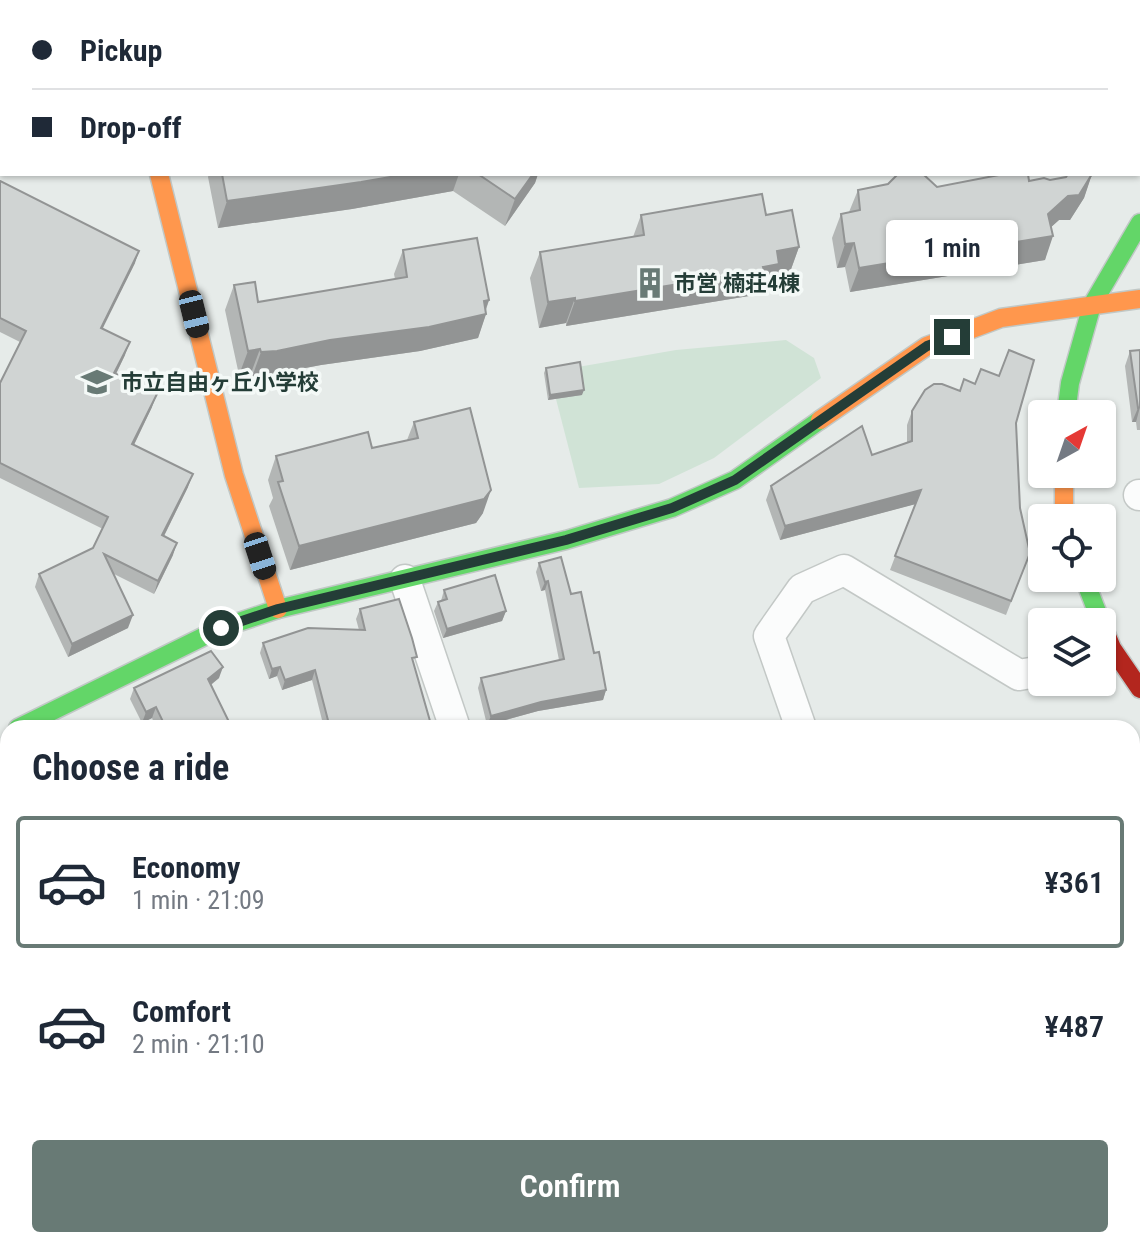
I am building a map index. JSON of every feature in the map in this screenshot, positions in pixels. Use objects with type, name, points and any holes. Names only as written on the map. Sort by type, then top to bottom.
[{"type":"street","points":[[159,176],[234,475],[278,609]]},
{"type":"street","points":[[1068,400],[1092,305],[1140,223]]},
{"type":"street","points":[[39,720],[221,628],[278,609],[566,540],[672,508],[735,480],[927,346],[1001,318],[1140,299]]},
{"type":"street","points":[[798,720],[769,636],[802,589],[844,570],[1019,675],[1028,673]]},
{"type":"street","points":[[405,580],[452,720]]},
{"type":"street","points":[[1116,654],[1140,689]]},
{"type":"green space","points":[[786,340],[814,358],[821,378],[714,458],[659,484],[579,488],[549,372],[676,350]]},
{"type":"building","points":[[222,176],[396,176],[361,182],[227,201]]},
{"type":"building","points":[[481,176],[532,176],[515,199]]},
{"type":"building","points":[[896,176],[925,176],[937,187],[994,176],[1028,176],[1029,181],[1091,176],[1079,195],[1068,196],[1048,214],[1053,236],[859,268],[854,243],[845,244],[841,214],[860,210],[858,190],[888,184]]},
{"type":"building","points":[[0,181],[139,251],[101,328],[130,342],[114,373],[157,394],[132,444],[193,474],[162,535],[177,543],[158,581],[104,554],[133,615],[72,644],[39,574],[93,548],[108,517],[0,463],[0,383],[26,331],[0,318]]},
{"type":"building","points":[[762,194],[766,215],[792,210],[799,247],[777,251],[779,264],[763,267],[764,270],[575,301],[575,298],[548,302],[540,252],[644,235],[641,215]]},
{"type":"building","points":[[477,238],[489,300],[484,301],[486,314],[429,327],[330,340],[277,351],[248,351],[234,285],[255,282],[258,302],[407,277],[403,250]]},
{"type":"building","points":[[1009,350],[1034,360],[1016,423],[1020,508],[1028,558],[1011,601],[895,556],[921,490],[785,526],[771,486],[862,426],[872,455],[912,441],[912,411],[925,390],[934,384],[960,391],[964,379],[975,384],[981,369],[999,376]]},
{"type":"building","points":[[1140,350],[1140,407],[1138,408],[1130,351]]},
{"type":"building","points":[[580,362],[584,390],[550,395],[546,368]]},
{"type":"building","points":[[470,408],[491,490],[484,499],[299,546],[278,482],[283,481],[276,456],[368,432],[372,448],[418,438],[414,422]]},
{"type":"building","points":[[561,557],[571,594],[581,592],[594,653],[599,652],[606,690],[541,702],[491,716],[481,678],[564,659],[548,581],[545,582],[539,563]]},
{"type":"building","points":[[495,575],[506,611],[447,629],[438,602],[447,599],[444,590]]},
{"type":"building","points":[[399,599],[417,657],[412,658],[430,720],[328,720],[315,670],[285,680],[280,667],[272,669],[263,643],[308,628],[365,630],[360,609]]},
{"type":"building","points":[[211,651],[223,667],[208,679],[228,720],[162,720],[156,707],[146,712],[134,688]]},
{"type":"traffic: fast","points":[[1068,400],[1092,305],[1140,223]]},
{"type":"traffic: fast","points":[[34,720],[221,628],[278,609],[566,540],[672,508],[735,480],[820,420]]},
{"type":"traffic: fast","points":[[1089,592],[1096,608]]},
{"type":"traffic: slow","points":[[159,176],[234,475],[278,609]]},
{"type":"traffic: slow","points":[[820,420],[927,346],[1001,318],[1140,299]]},
{"type":"traffic: slow","points":[[1064,488],[1064,504]]},
{"type":"traffic: jam","points":[[1116,654],[1140,689]]},
{"type":"place","name":"市営 楠荘4棟","points":[[650,283]]},
{"type":"place","name":"市立自由ヶ丘小学校","points":[[97,382]]},
{"type":"route","points":[[221,628],[278,609],[566,540],[672,508],[735,480],[927,346],[952,337]]}]
